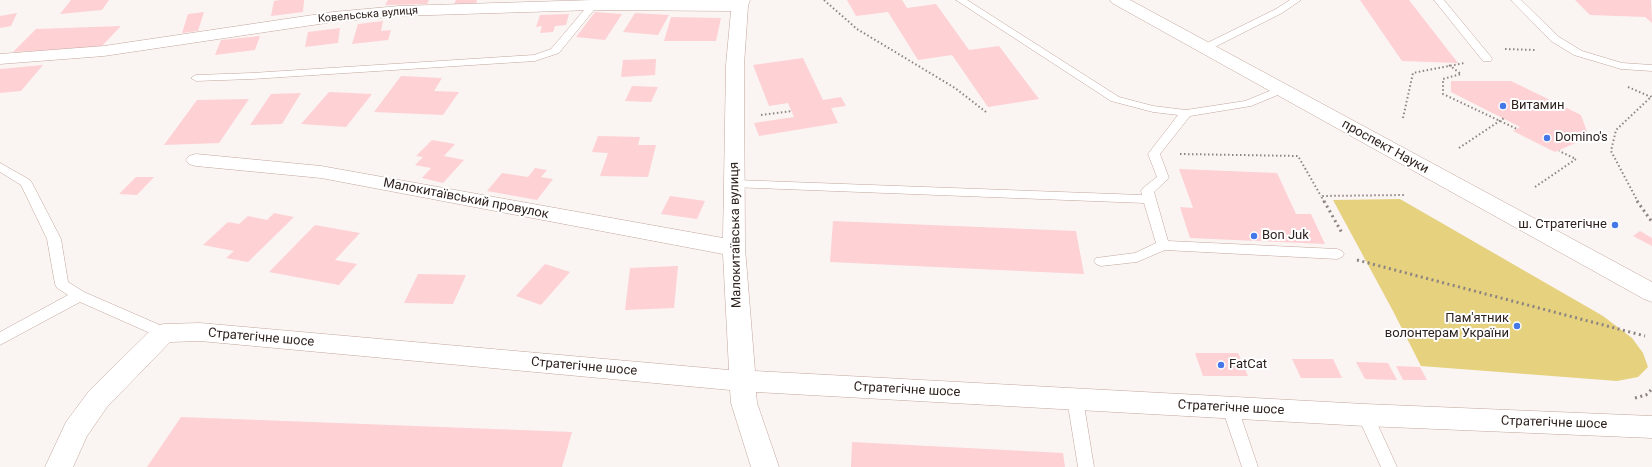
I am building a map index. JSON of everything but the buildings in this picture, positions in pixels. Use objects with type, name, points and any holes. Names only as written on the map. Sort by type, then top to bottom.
[{"type":"street","name":"проспект Науки","points":[[1118,0],[1651,294]]},
{"type":"street","name":"Ковельська вулиця","points":[[0,59],[104,51],[340,16],[399,11],[593,5],[741,3]]},
{"type":"street","name":"Малокитаївська вулиця","points":[[741,3],[735,65],[734,248],[744,403],[765,467]]},
{"type":"street","name":"Малокитаївський провулок","points":[[196,160],[321,172],[734,248]]},
{"type":"street","name":"Стратегічне шосе","points":[[164,333],[200,332],[742,381],[1365,415],[1652,427]]},
{"type":"street","points":[[59,467],[76,430],[98,399],[164,333]]},
{"type":"lane","points":[[961,0],[1115,99],[1153,109],[1186,113],[1247,104],[1281,90]]},
{"type":"lane","points":[[1205,48],[1279,11],[1296,0]]},
{"type":"lane","points":[[1438,0],[1488,59]]},
{"type":"lane","points":[[1516,0],[1555,39],[1578,53],[1621,66],[1652,68]]},
{"type":"lane","points":[[196,78],[252,76],[535,58],[554,51],[593,5]]},
{"type":"lane","points":[[1164,245],[1147,191],[1163,178],[1154,154],[1186,113]]},
{"type":"lane","points":[[0,167],[26,183],[54,239],[62,284],[79,296],[164,333]]},
{"type":"lane","points":[[735,184],[1149,199]]},
{"type":"lane","points":[[1101,262],[1137,257],[1164,245],[1337,254]]},
{"type":"lane","points":[[0,339],[79,296]]},
{"type":"lane","points":[[1075,399],[1086,467]]},
{"type":"lane","points":[[1230,408],[1250,467]]},
{"type":"lane","points":[[1365,415],[1389,467]]},
{"type":"path","points":[[824,0],[857,29],[955,88],[986,112]]},
{"type":"path","points":[[1478,48],[1539,50]]},
{"type":"path","points":[[1403,118],[1413,73],[1449,65],[1488,59]]},
{"type":"path","points":[[1449,65],[1461,74],[1443,79],[1443,94],[1517,129]]},
{"type":"path","points":[[1652,96],[1616,130],[1611,151],[1641,208],[1652,222]]},
{"type":"path","points":[[735,119],[792,111]]},
{"type":"path","points":[[1460,148],[1504,118]]},
{"type":"path","points":[[1535,187],[1576,159],[1559,151]]},
{"type":"path","points":[[1154,154],[1298,156],[1349,245],[1337,254]]},
{"type":"path","points":[[1321,196],[1406,195]]},
{"type":"path","points":[[1337,254],[1645,336]]},
{"type":"path","points":[[1630,399],[1646,395],[1652,389]]},
{"type":"shaded area","points":[[1400,199],[1603,316],[1632,338],[1643,353],[1648,367],[1638,377],[1617,381],[1421,366],[1333,200]]},
{"type":"place","name":"Витамин","points":[[1503,106]]},
{"type":"place","name":"Domino's","points":[[1547,138]]},
{"type":"place","name":"ш. Стратегічне","points":[[1615,225]]},
{"type":"place","name":"Bon Juk","points":[[1254,236]]},
{"type":"place","name":"Пам'ятник волонтерам України","points":[[1517,326]]},
{"type":"place","name":"FatCat","points":[[1221,365]]}]
